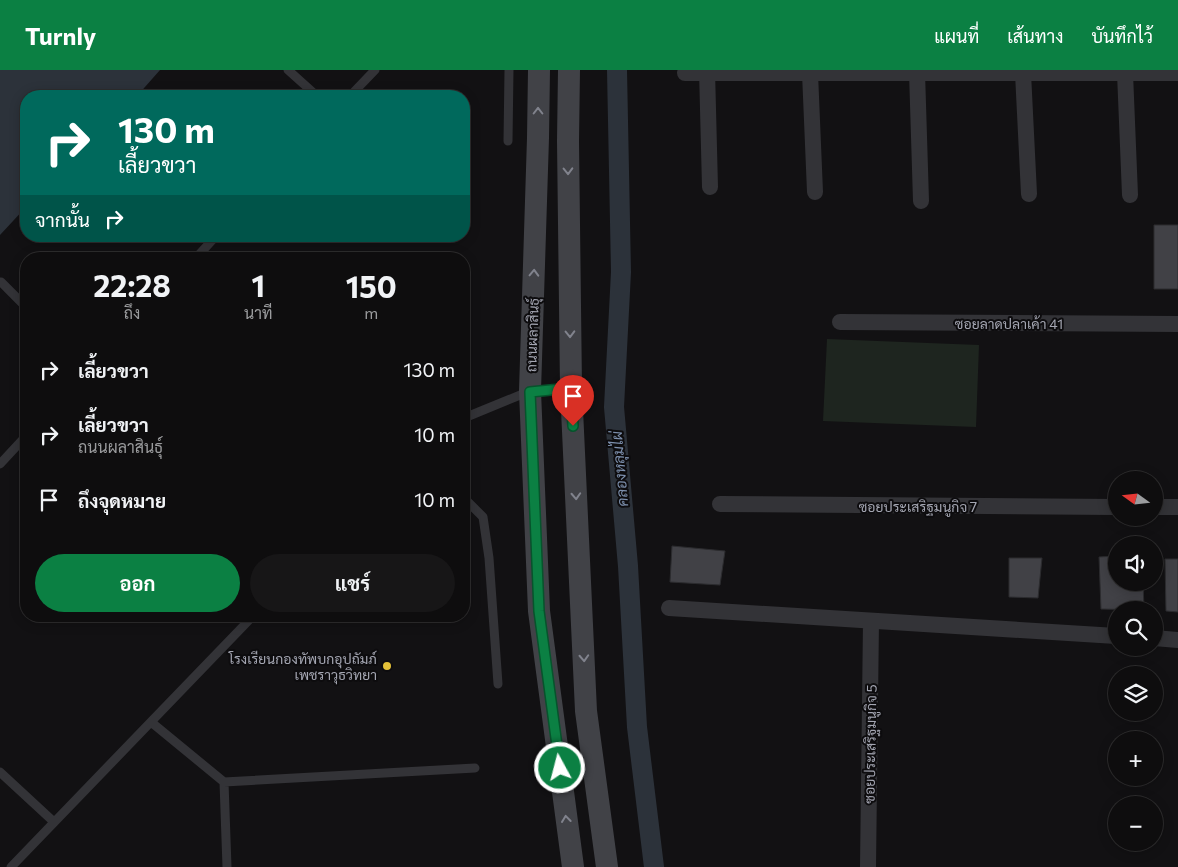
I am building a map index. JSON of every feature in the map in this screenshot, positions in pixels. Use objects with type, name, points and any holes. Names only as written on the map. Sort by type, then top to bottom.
[{"type":"main road","name":"ถนนผลาสินธุ์","points":[[539,70],[530,392],[539,611],[573,867]]},
{"type":"main road","points":[[568,70],[571,388],[586,711],[607,867]]},
{"type":"street","points":[[707,71],[710,187]]},
{"type":"street","points":[[685,73],[707,71],[810,73],[1178,73]]},
{"type":"street","points":[[918,72],[921,201]]},
{"type":"street","points":[[810,73],[815,192]]},
{"type":"street","points":[[1023,73],[1029,194]]},
{"type":"street","points":[[1125,73],[1130,195]]},
{"type":"street","name":"ซอยลาดปลาเค้า 41","points":[[840,322],[1178,324]]},
{"type":"street","name":"ซอยประเสริฐมนูกิจ 7","points":[[720,504],[1108,506]]},
{"type":"street","points":[[1163,507],[1178,507]]},
{"type":"street","points":[[668,608],[1108,636]]},
{"type":"street","name":"ซอยประเสริฐมนูกิจ 5","points":[[868,867],[871,621]]},
{"type":"street","points":[[1163,639],[1178,640]]},
{"type":"lane","points":[[288,70],[310,90]]},
{"type":"lane","points":[[356,90],[375,70]]},
{"type":"lane","points":[[508,140],[509,70]]},
{"type":"lane","points":[[1,282],[20,301]]},
{"type":"lane","points":[[470,416],[530,392],[571,388]]},
{"type":"lane","points":[[0,464],[20,442]]},
{"type":"lane","points":[[470,504],[483,517],[489,558],[498,684]]},
{"type":"lane","points":[[11,867],[247,622]]},
{"type":"lane","points":[[151,722],[224,782],[475,768]]},
{"type":"lane","points":[[0,772],[54,822]]},
{"type":"lane","points":[[224,782],[227,867]]},
{"type":"shaded area","points":[[0,70],[160,70],[142,90],[20,90],[20,213],[0,235]]},
{"type":"shaded area","points":[[827,339],[979,345],[976,427],[823,421]]},
{"type":"building","points":[[1154,225],[1178,225],[1178,289],[1154,289]]},
{"type":"building","points":[[672,546],[725,551],[720,585],[670,582]]},
{"type":"building","points":[[1108,556],[1108,591],[1143,591],[1144,601],[1108,601],[1108,609],[1101,609],[1099,557]]},
{"type":"building","points":[[1009,558],[1042,558],[1038,598],[1009,597]]},
{"type":"building","points":[[1165,559],[1178,559],[1178,612],[1166,611]]},
{"type":"waterway","name":"คลองหลุมไผ่","points":[[617,70],[621,272],[614,407],[628,566],[637,727],[654,867]]},
{"type":"place","name":"โรงเรียนกองทัพบกอุปถัมภ์ เพชราวุธวิทยา","points":[[387,666]]},
{"type":"route","points":[[560,768],[539,611],[530,392],[571,388],[573,426]]}]
